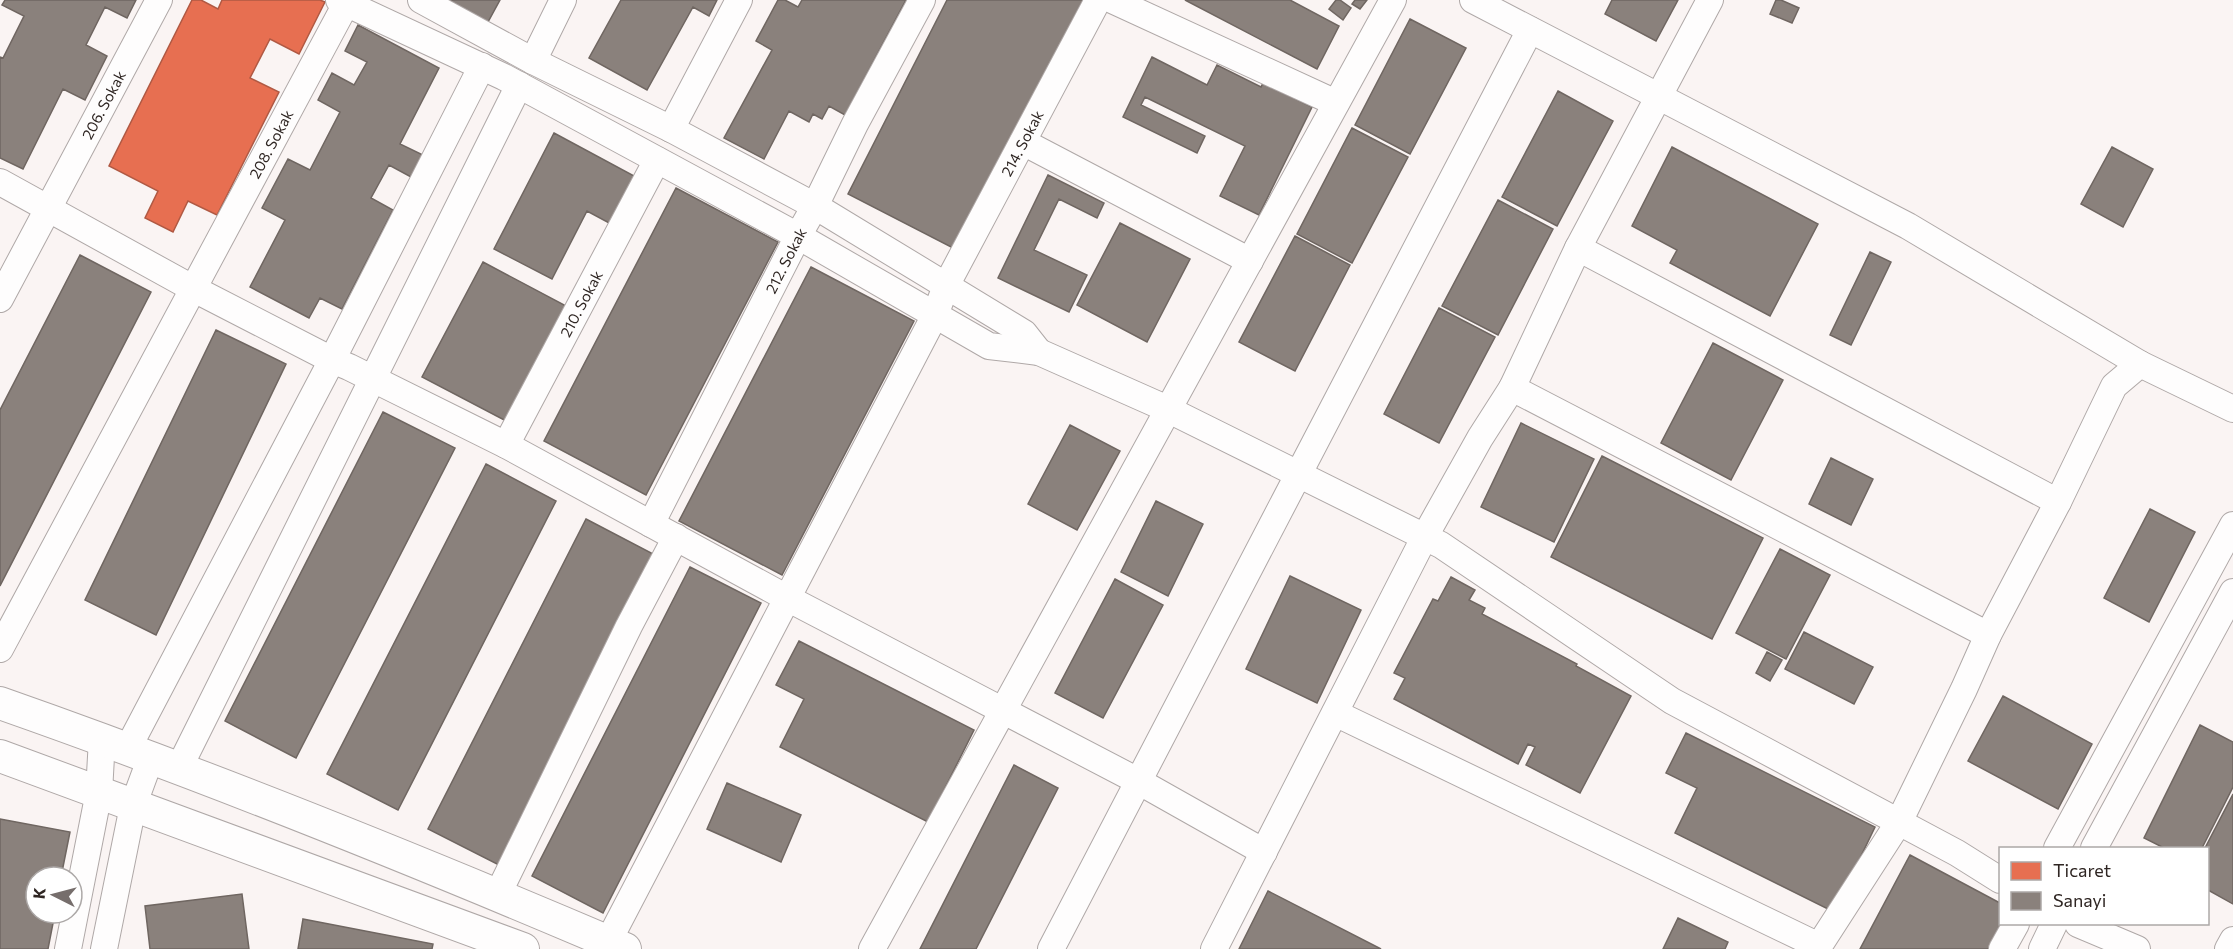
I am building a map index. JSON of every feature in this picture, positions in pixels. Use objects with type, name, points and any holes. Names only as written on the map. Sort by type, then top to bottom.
[{"type":"main road","points":[[0,703],[140,753],[498,894],[616,945]]},
{"type":"main road","points":[[0,756],[523,949]]},
{"type":"street","name":"206. Sokak","points":[[0,300],[159,0]]},
{"type":"street","points":[[421,0],[533,61],[671,129],[815,206],[1024,333],[1040,352]]},
{"type":"street","points":[[533,61],[563,0]]},
{"type":"street","points":[[671,129],[739,0]]},
{"type":"street","name":"212. Sokak","points":[[651,524],[855,124],[922,0]]},
{"type":"street","name":"214. Sokak","points":[[935,315],[946,286],[1098,0]]},
{"type":"street","points":[[1112,0],[1336,103]]},
{"type":"street","points":[[872,949],[1393,0]]},
{"type":"street","points":[[1473,0],[1908,226],[2140,364],[2233,409]]},
{"type":"street","points":[[1214,949],[1424,538],[1480,438],[1512,388],[1578,248],[1710,0]]},
{"type":"street","points":[[344,1],[519,85],[798,236],[989,346],[1040,352],[1168,409],[1441,545],[1672,701],[1957,853],[1999,879]]},
{"type":"street","name":"208. Sokak","points":[[0,649],[194,289],[344,1]]},
{"type":"street","points":[[1051,949],[1530,30]]},
{"type":"street","points":[[104,949],[140,753],[332,360],[482,66]]},
{"type":"street","points":[[68,949],[99,792],[140,753],[372,378],[519,85]]},
{"type":"street","points":[[1023,142],[1250,261]]},
{"type":"street","name":"210. Sokak","points":[[506,445],[657,160]]},
{"type":"street","points":[[0,182],[194,289],[506,445],[787,598],[1138,781],[1264,852]]},
{"type":"street","points":[[1578,248],[2058,502]]},
{"type":"street","points":[[616,945],[787,598],[935,315]]},
{"type":"street","points":[[1335,713],[1818,948],[1899,822],[1965,689],[1988,635],[2058,502],[2114,386],[2140,364]]},
{"type":"street","points":[[1512,388],[1988,635]]},
{"type":"street","points":[[2058,847],[2233,525]]},
{"type":"street","points":[[498,894],[628,626],[676,537]]},
{"type":"street","points":[[2095,847],[2233,592]]},
{"type":"street","points":[[2002,949],[2015,925]]},
{"type":"street","points":[[2042,949],[2054,925]]},
{"type":"street","points":[[2080,925],[2137,949]]},
{"type":"street","points":[[2229,949],[2233,940]]},
{"type":"building: Ticaret","points":[[192,0],[201,0],[218,9],[222,0],[320,0],[325,2],[299,54],[270,39],[250,78],[279,92],[217,215],[188,201],[173,232],[145,218],[158,191],[109,166]]},
{"type":"building: Sanayi","points":[[5,0],[136,0],[127,18],[105,7],[86,45],[107,56],[85,100],[63,89],[23,169],[0,158],[0,57],[3,58],[24,16],[2,5]]},
{"type":"building: Sanayi","points":[[447,0],[500,0],[488,22]]},
{"type":"building: Sanayi","points":[[621,0],[717,0],[709,16],[693,7],[647,90],[589,58]]},
{"type":"building: Sanayi","points":[[778,0],[785,0],[798,7],[802,0],[906,0],[845,115],[829,106],[822,119],[813,114],[809,122],[789,111],[764,159],[724,138],[772,50],[756,41]]},
{"type":"building: Sanayi","points":[[947,0],[1083,0],[955,249],[848,194]]},
{"type":"building: Sanayi","points":[[1185,0],[1290,0],[1339,26],[1317,69]]},
{"type":"building: Sanayi","points":[[1336,0],[1340,0],[1351,8],[1343,20],[1329,9]]},
{"type":"building: Sanayi","points":[[1355,0],[1367,0],[1360,9],[1352,4]]},
{"type":"building: Sanayi","points":[[1612,0],[1678,0],[1656,41],[1605,14]]},
{"type":"building: Sanayi","points":[[1776,0],[1799,8],[1792,23],[1770,14]]},
{"type":"building: Sanayi","points":[[1410,19],[1466,48],[1410,154],[1355,125]]},
{"type":"building: Sanayi","points":[[358,25],[439,68],[400,144],[423,155],[411,177],[389,165],[371,198],[393,210],[342,309],[320,298],[309,318],[250,287],[285,220],[262,208],[288,159],[310,170],[340,112],[318,100],[332,73],[354,85],[367,62],[345,51]]},
{"type":"building: Sanayi","points":[[1152,57],[1207,85],[1217,65],[1261,87],[1263,83],[1312,107],[1259,215],[1220,196],[1245,146],[1145,97],[1141,105],[1205,136],[1197,153],[1123,117]]},
{"type":"building: Sanayi","points":[[1558,91],[1613,121],[1557,226],[1502,197]]},
{"type":"building: Sanayi","points":[[1352,128],[1408,157],[1352,263],[1297,234]]},
{"type":"building: Sanayi","points":[[554,133],[636,177],[611,224],[587,211],[552,279],[494,249]]},
{"type":"building: Sanayi","points":[[1672,147],[1818,224],[1770,316],[1670,263],[1677,250],[1632,226]]},
{"type":"building: Sanayi","points":[[2112,147],[2153,169],[2123,227],[2081,204]]},
{"type":"building: Sanayi","points":[[1048,175],[1104,203],[1097,218],[1059,199],[1034,250],[1087,275],[1069,312],[998,278]]},
{"type":"building: Sanayi","points":[[676,188],[778,242],[646,495],[544,441]]},
{"type":"building: Sanayi","points":[[1498,200],[1553,229],[1498,335],[1442,306]]},
{"type":"building: Sanayi","points":[[1120,223],[1190,259],[1147,342],[1077,305]]},
{"type":"building: Sanayi","points":[[1295,236],[1350,265],[1295,371],[1239,342]]},
{"type":"building: Sanayi","points":[[1870,252],[1891,262],[1851,345],[1830,335]]},
{"type":"building: Sanayi","points":[[80,255],[151,292],[0,586],[0,410]]},
{"type":"building: Sanayi","points":[[483,262],[568,307],[508,422],[422,377]]},
{"type":"building: Sanayi","points":[[811,267],[914,321],[782,575],[679,521]]},
{"type":"building: Sanayi","points":[[1439,308],[1495,337],[1439,443],[1384,414]]},
{"type":"building: Sanayi","points":[[216,330],[286,364],[156,635],[85,600]]},
{"type":"building: Sanayi","points":[[1713,343],[1783,380],[1731,480],[1661,443]]},
{"type":"building: Sanayi","points":[[383,412],[455,448],[296,758],[225,721]]},
{"type":"building: Sanayi","points":[[1521,423],[1594,459],[1554,542],[1481,507]]},
{"type":"building: Sanayi","points":[[1070,425],[1120,451],[1077,530],[1028,504]]},
{"type":"building: Sanayi","points":[[1602,456],[1763,538],[1712,639],[1551,557]]},
{"type":"building: Sanayi","points":[[1831,458],[1873,479],[1851,525],[1809,504]]},
{"type":"building: Sanayi","points":[[486,464],[556,501],[398,810],[327,774]]},
{"type":"building: Sanayi","points":[[1156,501],[1203,524],[1168,596],[1121,572]]},
{"type":"building: Sanayi","points":[[2150,509],[2195,532],[2149,622],[2104,598]]},
{"type":"building: Sanayi","points":[[586,519],[657,556],[499,865],[428,829]]},
{"type":"building: Sanayi","points":[[1780,549],[1830,575],[1786,659],[1736,633]]},
{"type":"building: Sanayi","points":[[690,567],[761,603],[603,913],[532,876]]},
{"type":"building: Sanayi","points":[[1290,576],[1361,610],[1317,703],[1246,669]]},
{"type":"building: Sanayi","points":[[1451,577],[1475,590],[1469,600],[1485,608],[1482,614],[1577,664],[1576,666],[1631,696],[1580,793],[1526,765],[1535,747],[1528,744],[1518,764],[1394,699],[1405,678],[1394,673],[1433,599],[1438,601]]},
{"type":"building: Sanayi","points":[[1115,579],[1163,605],[1103,718],[1055,693]]},
{"type":"building: Sanayi","points":[[1804,632],[1873,667],[1854,704],[1785,669]]},
{"type":"building: Sanayi","points":[[799,641],[974,730],[928,822],[780,747],[804,699],[776,685]]},
{"type":"building: Sanayi","points":[[1767,652],[1782,660],[1770,681],[1756,673]]},
{"type":"building: Sanayi","points":[[2003,696],[2092,744],[2058,809],[1968,761]]},
{"type":"building: Sanayi","points":[[2200,725],[2233,742],[2233,787],[2203,847],[2162,847],[2144,838]]},
{"type":"building: Sanayi","points":[[1686,733],[1875,827],[1834,912],[1675,833],[1697,788],[1666,773]]},
{"type":"building: Sanayi","points":[[1014,765],[1058,788],[976,949],[920,949]]},
{"type":"building: Sanayi","points":[[727,783],[801,815],[781,862],[707,829]]},
{"type":"building: Sanayi","points":[[2233,794],[2233,904],[2209,891],[2209,847],[2206,847]]},
{"type":"building: Sanayi","points":[[0,819],[70,832],[63,865],[24,865],[24,925],[53,925],[48,949],[0,949]]},
{"type":"building: Sanayi","points":[[1910,855],[1999,902],[1999,925],[2009,925],[1996,949],[1860,949]]},
{"type":"building: Sanayi","points":[[1268,891],[1381,949],[1239,949]]},
{"type":"building: Sanayi","points":[[242,894],[249,949],[150,949],[145,906]]},
{"type":"building: Sanayi","points":[[1678,918],[1728,942],[1725,949],[1663,949]]},
{"type":"building: Sanayi","points":[[303,919],[433,944],[432,949],[298,949]]}]
